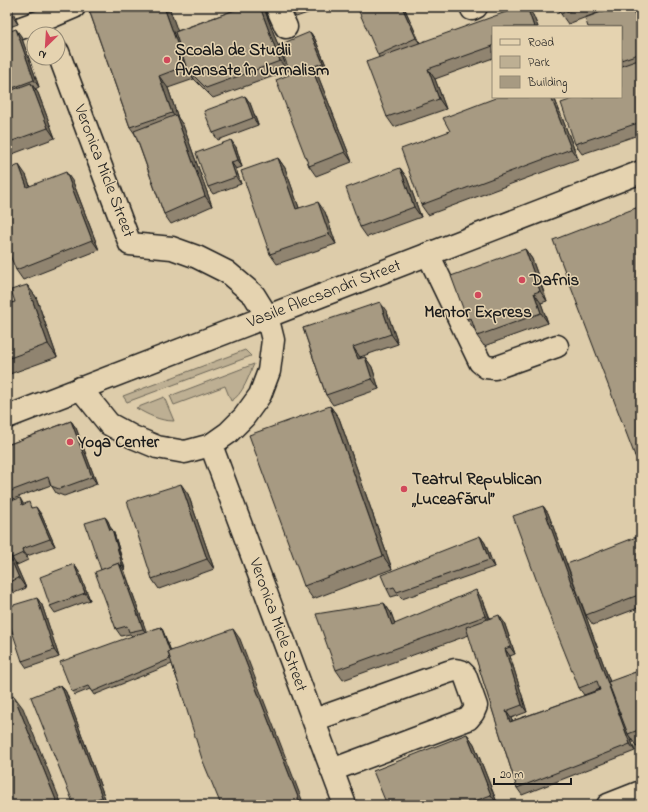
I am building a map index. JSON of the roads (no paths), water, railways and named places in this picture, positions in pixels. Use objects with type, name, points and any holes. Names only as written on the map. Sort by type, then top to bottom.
[{"type":"street","points":[[7,33],[46,20],[74,7]]},
{"type":"street","points":[[277,7],[286,27]]},
{"type":"street","name":"Veronica Micle Street","points":[[63,66],[130,244],[172,248],[198,257],[227,272],[254,295],[267,316],[273,340],[269,371],[260,395],[244,417],[228,433],[211,445],[185,452],[157,447],[109,424],[80,388]]},
{"type":"street","name":"Vasile Alecsandri Street","points":[[7,416],[641,172]]},
{"type":"street","points":[[428,254],[480,362],[486,367],[495,368],[557,346]]},
{"type":"street","name":"Veronica Micle Street","points":[[211,445],[345,805]]},
{"type":"street","points":[[314,720],[448,672],[455,670],[461,671],[465,675],[476,706],[468,719],[332,770]]},
{"type":"street","points":[[608,805],[641,792]]},
{"type":"place","name":"Școala de Studii Avansate în Jurnalism","points":[[167,60]]},
{"type":"place","name":"Dafnis","points":[[522,280]]},
{"type":"place","name":"Mentor Express","points":[[478,295]]},
{"type":"place","name":"Yoga Center","points":[[70,442]]},
{"type":"place","name":"Teatrul Republican „Luceafărul”","points":[[404,489]]}]
